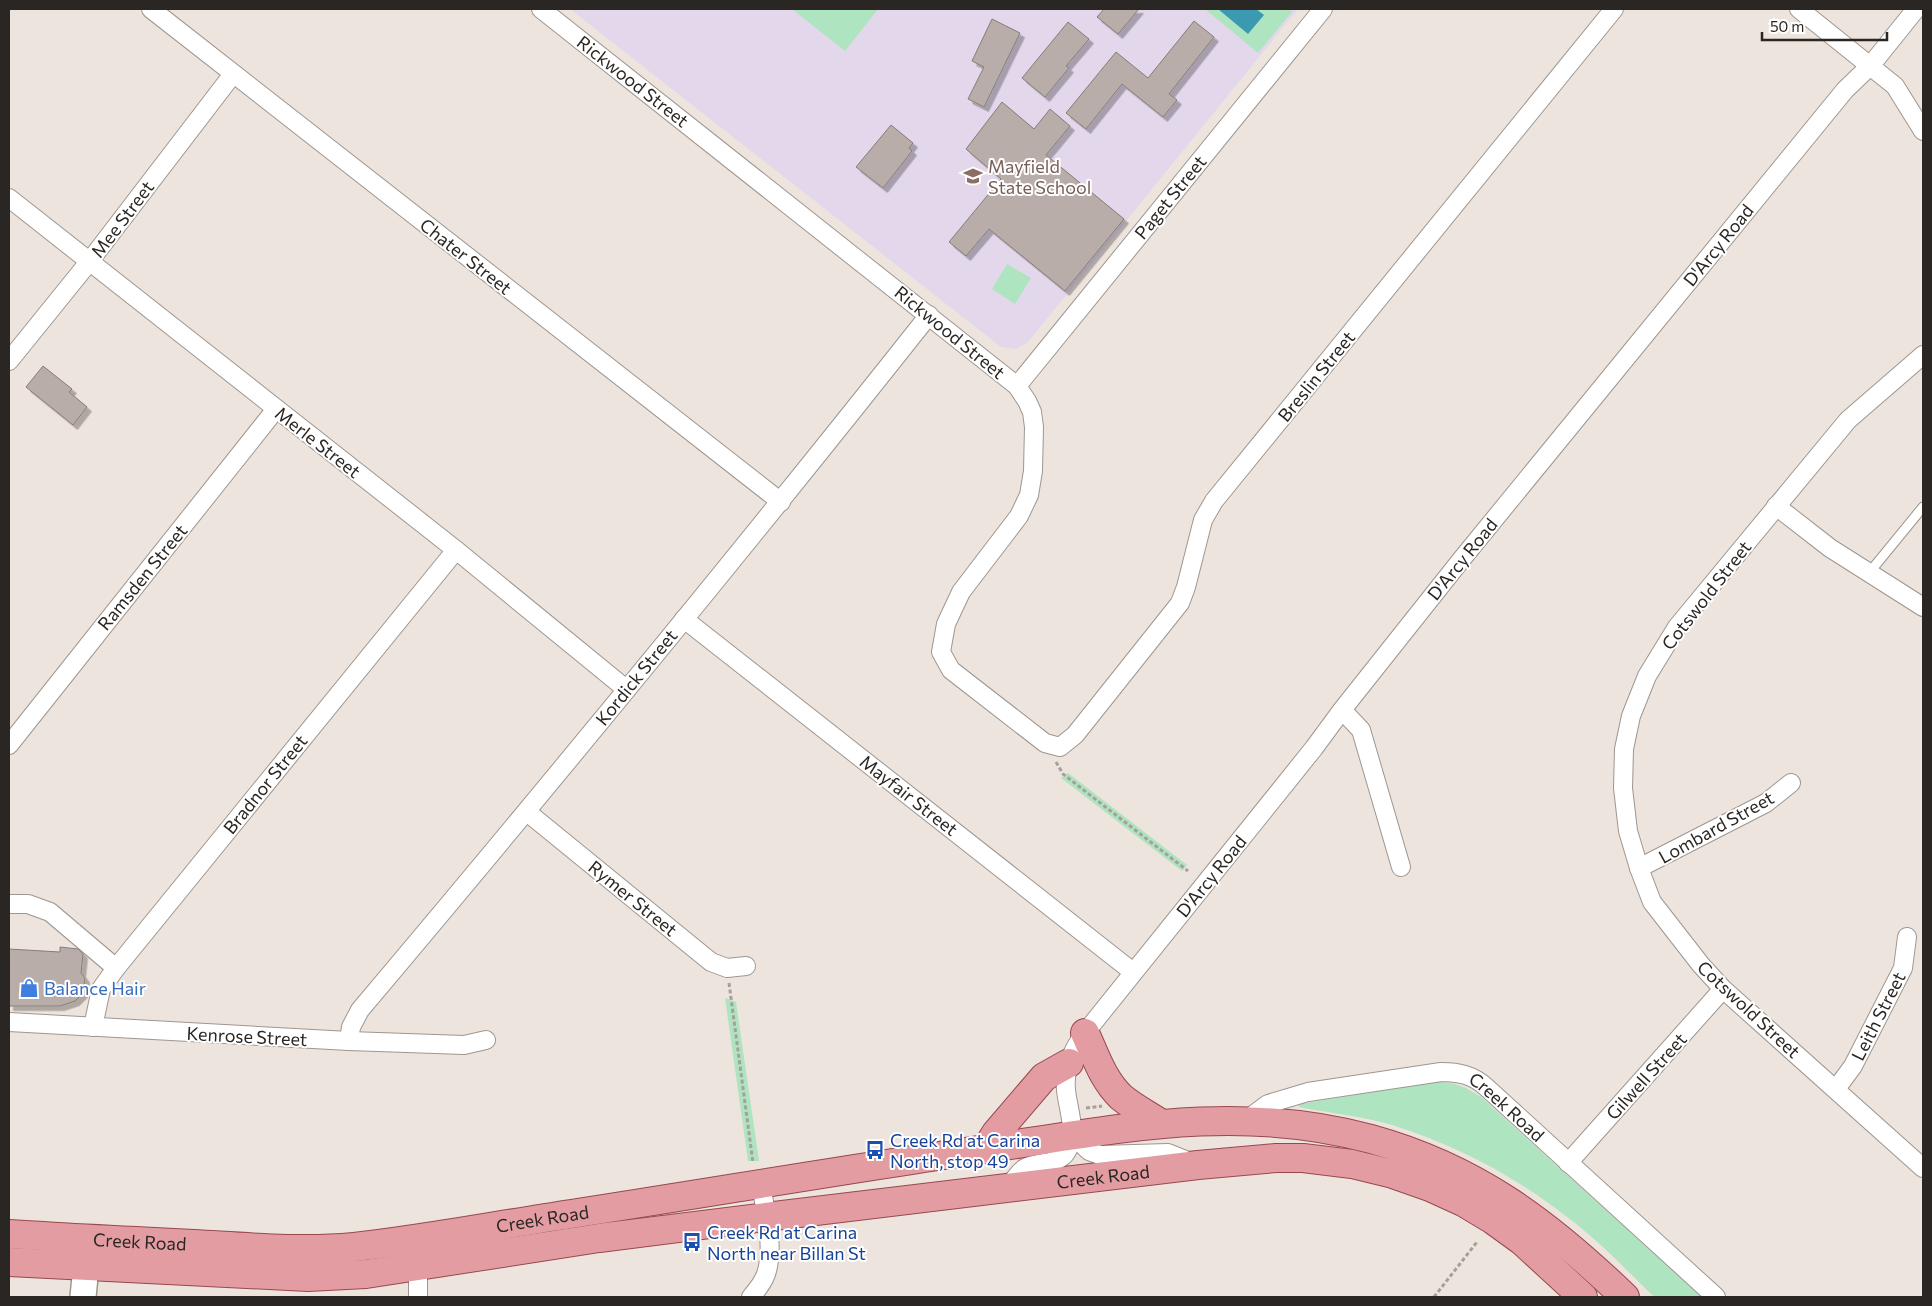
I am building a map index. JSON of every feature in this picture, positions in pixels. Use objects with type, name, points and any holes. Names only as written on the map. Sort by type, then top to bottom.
[{"type":"main road","points":[[1085,1033],[1111,1086],[1122,1097],[1160,1123]]},
{"type":"main road","points":[[986,1149],[996,1133],[1044,1077],[1069,1063]]},
{"type":"main road","name":"Creek Road","points":[[9,1234],[301,1250],[352,1247],[1160,1123],[1245,1120],[1277,1121],[1362,1137],[1403,1149],[1456,1170],[1527,1212],[1625,1297]]},
{"type":"main road","name":"Creek Road","points":[[9,1262],[308,1277],[366,1274],[590,1240],[766,1217],[1198,1165],[1303,1158],[1352,1164],[1410,1180],[1463,1202],[1505,1228],[1545,1261],[1583,1297]]},
{"type":"street","name":"Rickwood Street","points":[[541,9],[1017,386],[1032,412],[1034,427],[1033,471],[1029,495],[1018,516],[961,592],[946,624],[941,652],[951,670],[1045,743]]},
{"type":"street","name":"Paget Street","points":[[1017,386],[1323,9]]},
{"type":"street","name":"Breslin Street","points":[[1045,743],[1060,747],[1075,736],[1180,603],[1186,587],[1203,520],[1214,501],[1614,9]]},
{"type":"street","points":[[1799,9],[1895,86],[1923,131]]},
{"type":"street","name":"D'Arcy Road","points":[[1073,1136],[1066,1089],[1069,1063],[1076,1046],[1085,1033],[1314,748],[1461,560],[1845,90],[1871,65],[1916,9]]},
{"type":"street","name":"Chater Street","points":[[159,11],[232,74],[781,502]]},
{"type":"street","name":"Mee Street","points":[[9,361],[89,262],[232,74]]},
{"type":"street","name":"Merle Street","points":[[9,198],[456,550],[626,689]]},
{"type":"street","name":"Kordick Street","points":[[349,1041],[351,1026],[360,1010],[527,812],[781,502],[929,315]]},
{"type":"street","name":"Cotswold Street","points":[[1923,355],[1848,420],[1677,627],[1647,676],[1631,716],[1624,749],[1623,788],[1628,831],[1652,902],[1701,966],[1723,989],[1923,1168]]},
{"type":"street","name":"Ramsden Street","points":[[9,745],[276,409]]},
{"type":"street","points":[[1776,506],[1830,548],[1923,607]]},
{"type":"street","name":"Bradnor Street","points":[[93,1027],[101,989],[116,968],[456,550]]},
{"type":"street","name":"Mayfair Street","points":[[684,619],[1133,972]]},
{"type":"street","points":[[1342,710],[1361,730],[1401,866]]},
{"type":"street","name":"Lombard Street","points":[[1639,868],[1766,803],[1791,783]]},
{"type":"street","name":"Rymer Street","points":[[527,812],[711,962],[727,968]]},
{"type":"street","points":[[9,904],[28,904],[50,912],[116,968]]},
{"type":"street","name":"Leith Street","points":[[1836,1089],[1853,1066],[1903,968],[1907,937]]},
{"type":"street","points":[[727,968],[746,966]]},
{"type":"street","name":"Gilwell Street","points":[[1568,1163],[1723,989]]},
{"type":"street","name":"Kenrose Street","points":[[9,1022],[464,1046],[486,1040]]},
{"type":"street","name":"Creek Road","points":[[1245,1120],[1268,1104],[1308,1092],[1430,1074],[1453,1072],[1463,1074],[1480,1082],[1716,1297]]},
{"type":"street","name":"Creek Road","points":[[1007,1189],[1025,1168],[1052,1161],[1064,1155],[1073,1136],[1089,1151],[1100,1155],[1168,1153],[1198,1165]]},
{"type":"street","points":[[751,1297],[763,1281],[768,1266],[766,1217],[761,1184]]},
{"type":"street","points":[[418,1238],[418,1297]]},
{"type":"street","points":[[83,1297],[89,1239]]},
{"type":"lane","points":[[1869,573],[1923,507]]},
{"type":"path","points":[[1045,743],[1064,774],[1188,871]]},
{"type":"path","points":[[727,968],[754,1164],[761,1184]]},
{"type":"path","points":[[1434,1297],[1477,1242]]},
{"type":"shaded area","name":"Mayfield State School","points":[[570,9],[1298,9],[1028,342],[1016,349],[1001,347]]},
{"type":"green space","points":[[792,9],[878,9],[845,51]]},
{"type":"green space","points":[[1205,9],[1289,9],[1292,12],[1258,53]]},
{"type":"green space","points":[[1007,264],[1031,278],[1015,304],[992,289]]},
{"type":"green space","points":[[1068,773],[1187,865],[1182,871],[1061,778]]},
{"type":"green space","points":[[725,998],[736,1002],[759,1161],[748,1161]]},
{"type":"green space","points":[[1437,1082],[1460,1086],[1481,1097],[1702,1297],[1657,1297],[1652,1295],[1603,1247],[1556,1208],[1504,1174],[1449,1146],[1381,1122],[1299,1107],[1299,1104]]},
{"type":"water","points":[[1218,9],[1256,9],[1264,15],[1248,34]]},
{"type":"building","points":[[1104,9],[1139,9],[1118,34],[1097,17]]},
{"type":"building","points":[[992,19],[1020,33],[984,107],[968,99],[984,67],[972,61]]},
{"type":"building","points":[[1194,21],[1214,37],[1169,94],[1177,100],[1163,117],[1122,84],[1086,129],[1066,113],[1116,52],[1148,78]]},
{"type":"building","points":[[1068,22],[1089,39],[1066,66],[1069,68],[1045,97],[1022,78]]},
{"type":"building","points":[[1002,102],[1034,129],[1050,109],[1070,126],[1046,155],[1124,219],[1065,291],[989,229],[966,256],[949,242],[1001,179],[966,149]]},
{"type":"building","points":[[891,125],[913,143],[909,148],[912,151],[883,188],[856,167]]},
{"type":"building","points":[[43,366],[72,389],[69,392],[87,407],[73,425],[26,387]]},
{"type":"building","points":[[60,947],[78,949],[83,954],[81,973],[85,978],[83,993],[75,1001],[60,1006],[9,1006],[9,949],[60,952]]},
{"type":"place","name":"Mayfield State School","points":[[973,176]]},
{"type":"place","name":"Balance Hair","points":[[29,988]]},
{"type":"place","name":"Creek Rd at Carina North, stop 49","points":[[875,1150]]},
{"type":"place","name":"Creek Rd at Carina North near Billan St","points":[[692,1242]]}]
